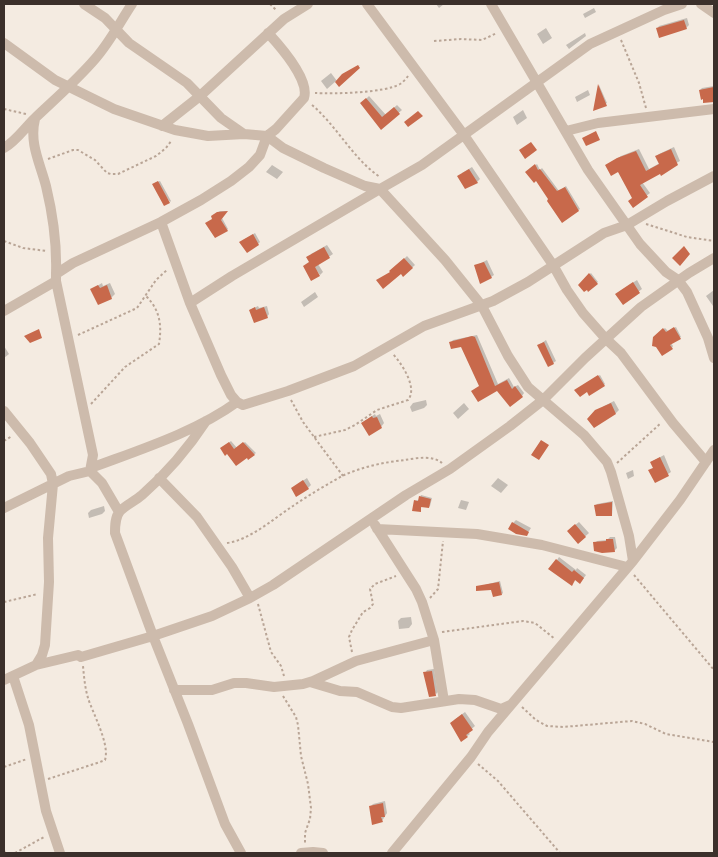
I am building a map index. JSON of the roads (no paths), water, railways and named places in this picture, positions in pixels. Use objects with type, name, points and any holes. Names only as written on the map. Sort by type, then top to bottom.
[{"type":"street","points":[[84,4],[117,29],[129,43],[177,75],[221,118],[244,134]]},
{"type":"street","points":[[4,148],[49,107],[95,59],[117,29],[132,4]]},
{"type":"street","points":[[162,126],[200,96],[284,19],[308,4]]},
{"type":"street","points":[[367,4],[464,135],[553,265],[583,313],[621,353],[673,423],[706,462]]},
{"type":"street","points":[[491,4],[588,170],[630,223],[655,261],[678,280],[691,300],[708,338],[714,358]]},
{"type":"street","points":[[190,303],[232,276],[422,165],[583,49],[617,31],[682,4]]},
{"type":"street","points":[[701,4],[714,13]]},
{"type":"street","points":[[4,311],[56,278],[73,263],[161,222],[201,200],[249,167],[260,155],[267,136],[276,129],[305,95],[303,82],[294,66],[268,33]]},
{"type":"street","points":[[4,43],[55,80],[114,109],[175,130],[208,136],[244,134],[267,136],[283,148],[324,168],[365,186],[380,189],[445,260],[482,306],[508,356],[528,387],[584,434],[598,450],[610,469],[628,536],[630,564]]},
{"type":"street","points":[[566,131],[598,123],[714,109]]},
{"type":"street","points":[[35,118],[32,137],[55,229],[56,278],[93,455],[91,469],[102,483],[119,512]]},
{"type":"street","points":[[161,222],[190,303],[221,375],[231,395],[237,402],[243,405],[288,391],[354,366],[424,326],[482,306],[509,293],[604,233],[630,223],[714,176]]},
{"type":"street","points":[[60,853],[40,784],[29,725],[8,678],[36,665],[78,655],[82,657],[212,616],[273,585],[406,495],[450,469],[510,426],[542,400],[605,338],[641,307],[678,280],[714,258]]},
{"type":"street","points":[[4,508],[69,476],[136,452],[206,421],[237,402]]},
{"type":"street","points":[[4,411],[43,461],[51,474],[53,484],[48,538],[48,592],[45,645],[36,665]]},
{"type":"street","points":[[206,421],[196,436],[159,478],[141,496],[119,512],[115,523],[115,533],[225,824],[241,853]]},
{"type":"street","points":[[392,853],[471,757],[480,742],[516,702],[630,564],[680,500],[714,450]]},
{"type":"street","points":[[159,478],[197,516],[252,597]]},
{"type":"street","points":[[372,519],[423,605],[432,637],[444,701]]},
{"type":"street","points":[[377,528],[477,534],[542,545],[630,564]]},
{"type":"street","points":[[174,690],[212,690],[234,683],[284,686],[310,682],[356,661],[432,637]]},
{"type":"street","points":[[310,682],[340,691],[357,692],[392,707],[401,708],[444,701],[469,700],[501,709],[516,702]]},
{"type":"street","points":[[303,853],[324,853]]}]
